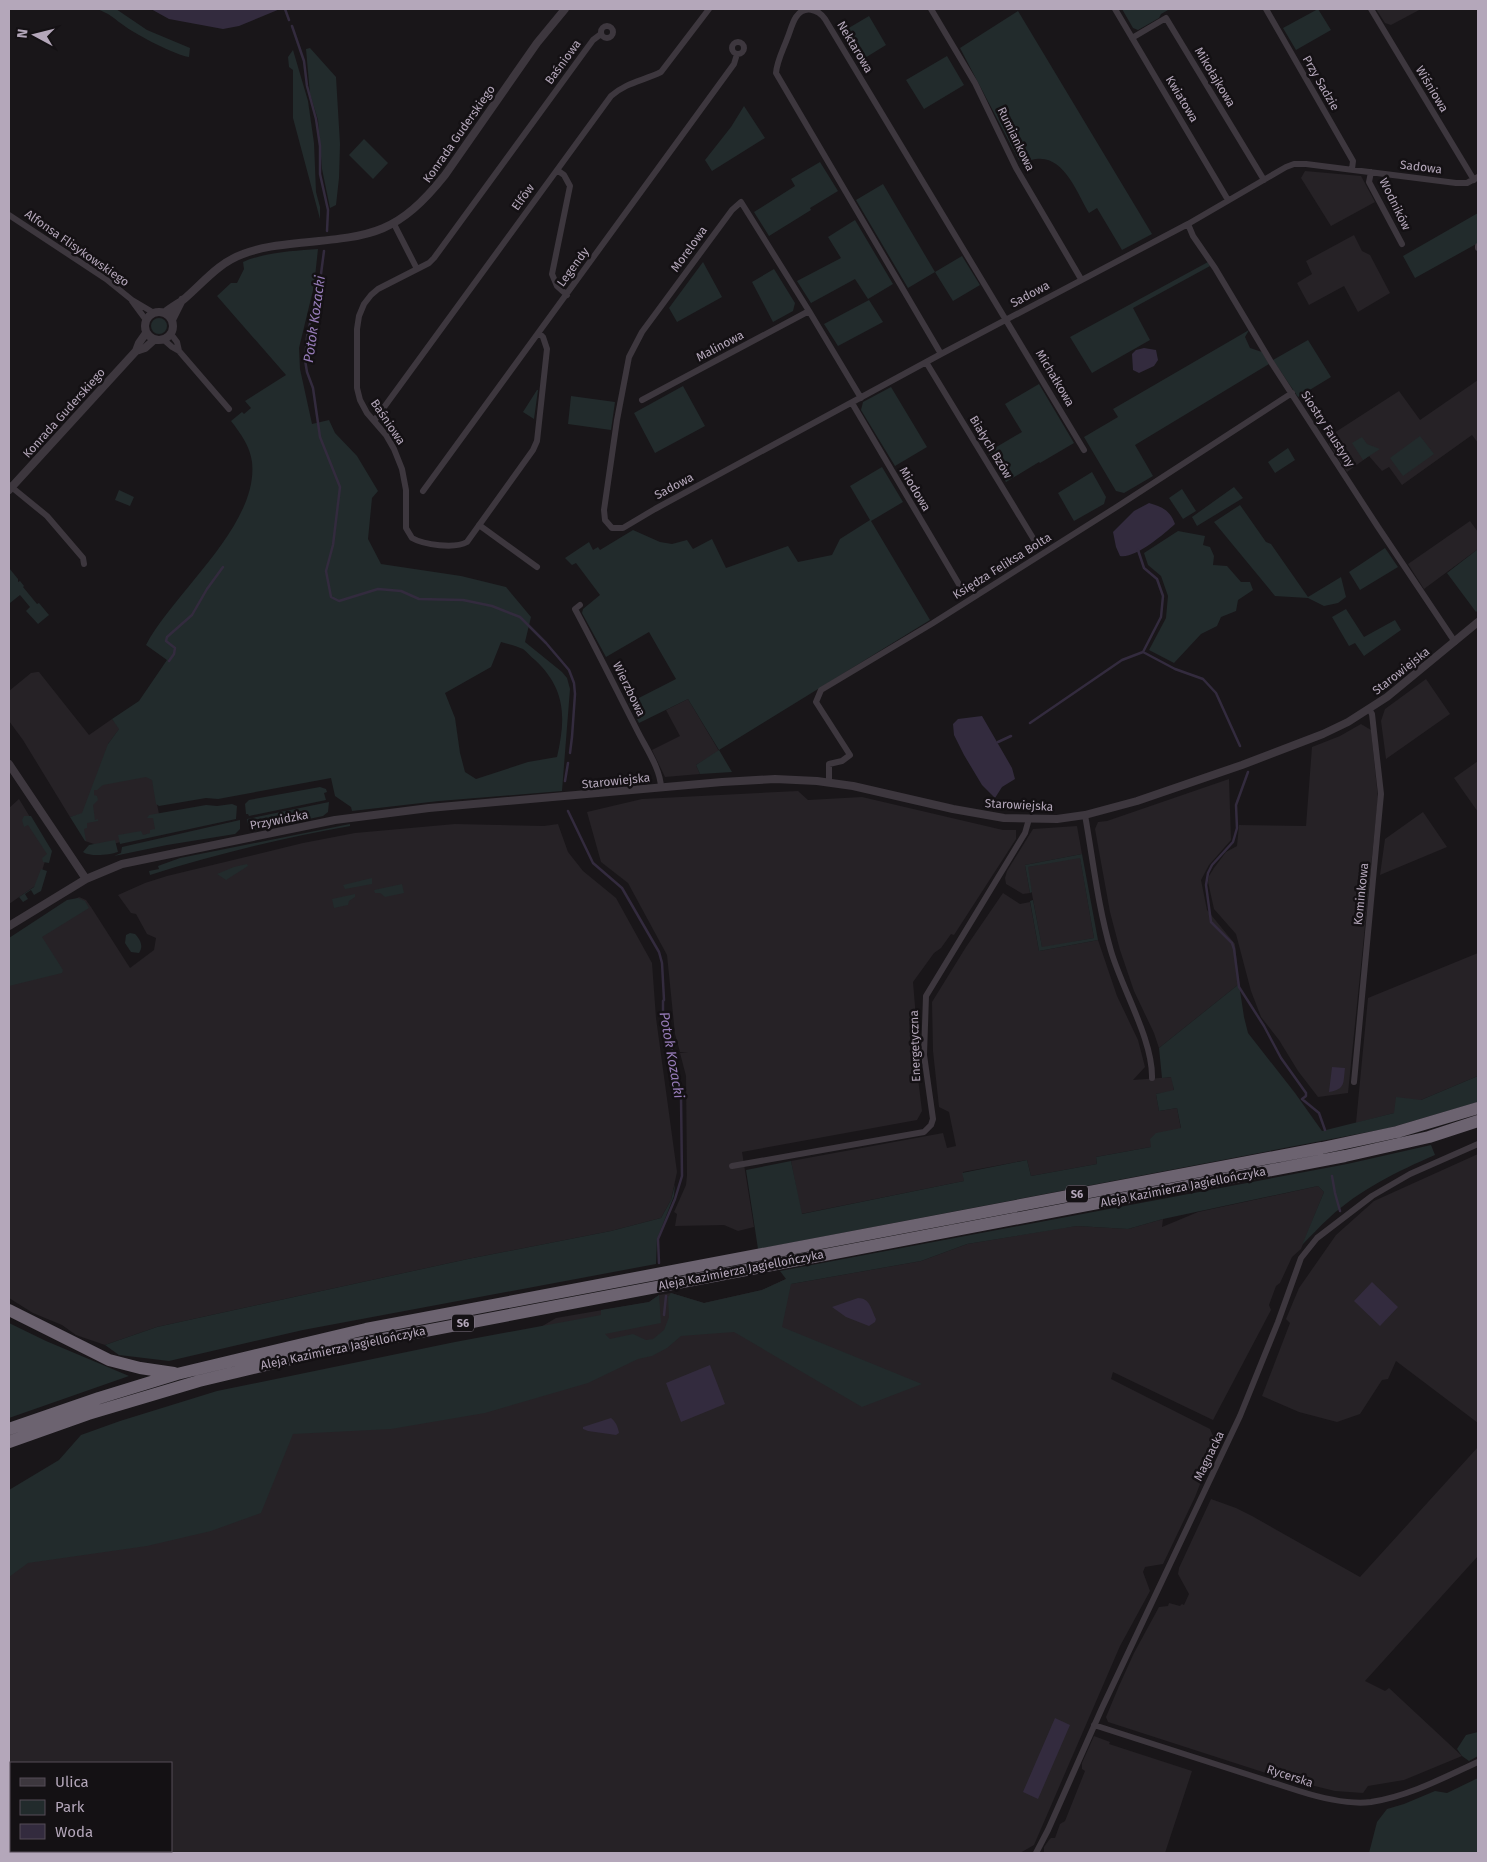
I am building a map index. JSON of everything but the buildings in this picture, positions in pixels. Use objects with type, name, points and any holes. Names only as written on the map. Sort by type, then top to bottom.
[{"type":"highway","name":"Aleja Kazimierza Jagiellończyka","points":[[9,1429],[177,1374],[366,1329],[1332,1146],[1397,1132],[1478,1108]]},
{"type":"highway","name":"Aleja Kazimierza Jagiellończyka","points":[[9,1442],[88,1414],[190,1384],[341,1347],[1345,1156],[1429,1137],[1478,1121]]},
{"type":"highway","points":[[9,1310],[109,1360],[140,1368],[177,1374]]},
{"type":"street","name":"Konrada Guderskiego","points":[[164,313],[182,300],[211,272],[240,254],[275,246],[358,237],[394,224],[421,203],[445,175],[515,74],[565,9]]},
{"type":"street","name":"Elfów","points":[[374,421],[611,96],[628,84],[652,77],[661,72],[709,9]]},
{"type":"street","name":"Rumiankowa","points":[[931,9],[975,83],[1016,168],[1081,279]]},
{"type":"street","name":"Kwiatowa","points":[[1115,9],[1228,200]]},
{"type":"street","name":"Przy Sadzie","points":[[1266,9],[1353,162],[1352,169]]},
{"type":"street","name":"Wiśniowa","points":[[1371,9],[1476,178]]},
{"type":"street","name":"Nektarowa","points":[[941,354],[776,73],[779,58],[796,17],[803,11],[813,10],[825,19],[1006,319]]},
{"type":"street","name":"Mikołajkowa","points":[[1132,38],[1166,18],[1264,180]]},
{"type":"street","name":"Baśniowa","points":[[539,334],[543,337],[547,349],[537,441],[533,450],[467,542],[456,546],[422,542],[412,538],[406,528],[406,490],[402,469],[394,449],[360,400],[357,388],[357,329],[359,316],[364,304],[378,289],[434,258],[593,40],[601,34]]},
{"type":"street","name":"Legendy","points":[[423,491],[734,64],[738,54]]},
{"type":"street","name":"Sadowa","points":[[612,528],[623,528],[926,362],[1188,224],[1294,164],[1352,169],[1456,183],[1467,183],[1476,178]]},
{"type":"street","points":[[557,170],[564,175],[570,186],[552,274],[558,286],[567,295]]},
{"type":"street","name":"Wodników","points":[[1371,172],[1370,182],[1402,244]]},
{"type":"street","name":"Morelowa","points":[[612,528],[605,520],[604,510],[617,420],[629,357],[642,332],[732,210],[741,202],[861,398]]},
{"type":"street","name":"Alfonsa Flisykowskiego","points":[[9,215],[106,279],[132,300],[154,313]]},
{"type":"street","points":[[394,224],[417,269]]},
{"type":"street","name":"Siostry Faustyny","points":[[1188,224],[1193,236],[1215,268],[1292,393],[1455,642]]},
{"type":"street","name":"Alfonsa Flisykowskiego","points":[[132,300],[146,320]]},
{"type":"street","name":"Konrada Guderskiego","points":[[172,320],[182,300]]},
{"type":"street","name":"Malinowa","points":[[642,400],[809,311]]},
{"type":"street","points":[[154,313],[164,313],[172,320],[171,334],[164,340],[154,340],[146,333],[146,320],[154,313]]},
{"type":"street","name":"Michałkowa","points":[[1006,319],[1084,450]]},
{"type":"street","name":"Konrada Guderskiego","points":[[10,487],[136,351],[146,333]]},
{"type":"street","points":[[171,334],[177,342],[179,351]]},
{"type":"street","name":"Konrada Guderskiego","points":[[136,351],[144,348],[154,340]]},
{"type":"street","points":[[164,340],[179,351],[229,409]]},
{"type":"street","name":"Białych Bzów","points":[[926,362],[1036,544]]},
{"type":"street","name":"Księdza Feliksa Bolta","points":[[829,782],[829,764],[842,761],[850,755],[816,702],[821,690],[933,623],[1292,393]]},
{"type":"street","name":"Miodowa","points":[[852,403],[960,586]]},
{"type":"street","points":[[10,487],[47,516],[83,558],[84,564]]},
{"type":"street","points":[[479,525],[537,566]]},
{"type":"street","name":"Wierzbowa","points":[[580,605],[575,609],[651,759],[661,781],[661,788]]},
{"type":"street","name":"Starowiejska","points":[[572,797],[764,779],[829,782],[875,790],[979,814],[1029,819],[1057,819],[1085,815],[1137,801],[1242,766],[1323,734],[1369,709],[1416,674],[1478,622]]},
{"type":"street","name":"Kominkowa","points":[[1354,1082],[1381,794],[1376,742],[1372,714],[1369,709]]},
{"type":"street","points":[[9,764],[86,879]]},
{"type":"street","name":"Przywidzka","points":[[9,926],[86,879],[122,864],[350,817],[429,808],[572,797]]},
{"type":"street","points":[[1085,815],[1107,937],[1115,965],[1146,1043],[1152,1064],[1152,1078]]},
{"type":"street","name":"Energetyczna","points":[[732,1166],[924,1132],[931,1125],[934,1119],[924,1055],[923,1032],[926,996],[1026,833],[1029,819]]},
{"type":"street","name":"Magnacka","points":[[1036,1853],[1094,1725],[1240,1416],[1278,1322],[1301,1258],[1317,1238],[1372,1196],[1410,1174],[1478,1144]]},
{"type":"street","name":"Rycerska","points":[[1094,1725],[1299,1791],[1345,1802],[1369,1802],[1422,1788],[1478,1762]]},
{"type":"shaded area","points":[[1376,9],[1421,9],[1391,25],[1385,23]]},
{"type":"shaded area","points":[[1305,171],[1361,176],[1375,202],[1331,226],[1301,178]]},
{"type":"shaded area","points":[[1354,235],[1362,251],[1370,255],[1390,293],[1358,312],[1344,286],[1309,305],[1297,283],[1312,274],[1306,261]]},
{"type":"shaded area","points":[[1478,380],[1478,443],[1472,435],[1402,485],[1389,467],[1382,471],[1369,456],[1347,472],[1329,444],[1331,435],[1399,391],[1420,420]]},
{"type":"shaded area","points":[[1470,521],[1478,532],[1478,549],[1424,589],[1408,564]]},
{"type":"shaded area","points":[[39,672],[89,735],[112,719],[120,728],[108,744],[151,772],[162,830],[103,847],[85,841],[82,814],[70,817],[23,740],[9,721],[9,691],[31,673]]},
{"type":"shaded area","points":[[1426,679],[1450,714],[1386,759],[1381,721],[1385,709]]},
{"type":"shaded area","points":[[688,699],[719,751],[696,765],[700,774],[665,777],[652,750],[680,736],[666,710]]},
{"type":"shaded area","points":[[1361,724],[1371,730],[1378,798],[1348,1093],[1318,1097],[1261,1017],[1251,991],[1236,934],[1214,909],[1208,882],[1209,876],[1226,852],[1237,846],[1239,825],[1306,826],[1312,747],[1340,736]]},
{"type":"shaded area","points":[[1478,761],[1478,812],[1454,778]]},
{"type":"shaded area","points":[[1229,779],[1231,840],[1209,865],[1201,880],[1207,910],[1235,944],[1239,984],[1159,1048],[1134,991],[1120,950],[1110,912],[1095,829],[1098,822],[1107,821]]},
{"type":"shaded area","points":[[798,791],[808,800],[862,797],[1003,830],[1016,830],[1016,839],[954,935],[951,934],[941,948],[934,953],[913,982],[915,1053],[922,1111],[917,1120],[742,1152],[754,1227],[738,1231],[724,1225],[675,1226],[677,1214],[674,1212],[686,1185],[687,1175],[686,1076],[680,1053],[688,1052],[680,1052],[675,1034],[667,955],[628,883],[601,862],[587,812],[642,799]]},
{"type":"shaded area","points":[[19,799],[49,848],[38,884],[9,904],[9,808]]},
{"type":"shaded area","points":[[1423,812],[1447,847],[1380,875],[1385,839]]},
{"type":"shaded area","points":[[455,824],[544,826],[558,824],[568,852],[583,871],[616,898],[652,963],[656,1018],[677,1172],[671,1200],[661,1218],[611,1231],[468,1259],[157,1327],[105,1345],[76,1335],[62,1325],[33,1313],[9,1298],[9,940],[41,918],[79,897],[86,900],[130,968],[154,950],[156,938],[147,934],[136,914],[131,913],[118,895],[145,883],[303,843],[355,833]]},
{"type":"shaded area","points":[[1077,826],[1082,854],[1025,865],[1030,893],[1023,894],[1006,884],[1007,871],[1033,829]]},
{"type":"shaded area","points":[[1080,857],[1094,938],[1042,948],[1027,867]]},
{"type":"shaded area","points":[[1003,893],[1020,904],[1030,902],[1039,951],[1098,940],[1117,996],[1138,1040],[1145,1067],[1133,1080],[1172,1077],[1174,1091],[1156,1094],[1159,1111],[1177,1108],[1181,1129],[1151,1147],[1096,1157],[1097,1164],[1031,1176],[1027,1160],[963,1172],[964,1181],[801,1214],[791,1161],[943,1133],[947,1148],[956,1146],[949,1112],[939,1107],[933,1051],[932,1002],[966,947]]},
{"type":"shaded area","points":[[1478,953],[1478,1076],[1421,1100],[1416,1100],[1394,1113],[1356,1123],[1368,998]]},
{"type":"shaded area","points":[[1478,1154],[1478,1423],[1396,1361],[1388,1379],[1382,1380],[1360,1414],[1337,1422],[1299,1412],[1262,1396],[1290,1323],[1286,1319],[1299,1288],[1336,1235],[1374,1201]]},
{"type":"shaded area","points":[[1318,1186],[1324,1192],[1301,1249],[1292,1257],[1280,1283],[1276,1286],[1269,1305],[1271,1310],[1213,1420],[1113,1372],[1111,1379],[1210,1429],[1216,1443],[1195,1497],[1163,1564],[1145,1567],[1143,1572],[1150,1591],[1120,1646],[1034,1845],[1020,1853],[9,1853],[9,1504],[539,1328],[556,1318],[649,1302],[659,1295],[671,1293],[704,1303],[762,1290],[786,1279],[791,1284],[921,1261],[967,1244],[1062,1228],[1077,1226],[1128,1229],[1163,1219],[1162,1227],[1198,1212]]},
{"type":"shaded area","points":[[1478,1447],[1478,1556],[1365,1681],[1385,1691],[1389,1688],[1462,1756],[1404,1780],[1368,1786],[1363,1793],[1335,1791],[1278,1777],[1108,1722],[1106,1717],[1119,1686],[1134,1653],[1159,1607],[1168,1606],[1169,1603],[1180,1606],[1184,1605],[1189,1594],[1178,1574],[1179,1568],[1211,1499],[1252,1516],[1360,1577]]},
{"type":"shaded area","points":[[1094,1736],[1110,1742],[1109,1744],[1192,1771],[1165,1853],[1044,1853],[1044,1847],[1051,1838],[1055,1838],[1060,1824],[1065,1821],[1085,1771],[1082,1769],[1082,1763]]},
{"type":"green space","points":[[96,9],[116,9],[147,30],[190,48],[189,57],[175,53],[131,31],[108,14]]},
{"type":"green space","points":[[1122,9],[1168,10],[1161,14],[1159,18],[1138,30],[1133,28]]},
{"type":"green space","points":[[1318,9],[1331,30],[1296,50],[1283,28]]},
{"type":"green space","points":[[1018,11],[1152,234],[1122,250],[1097,208],[1089,213],[1062,169],[1046,159],[1034,159],[1022,166],[960,48]]},
{"type":"green space","points":[[869,16],[886,45],[860,61],[842,32]]},
{"type":"green space","points":[[310,48],[336,77],[340,144],[339,178],[336,205],[330,208],[322,169],[318,120],[310,94],[306,49]]},
{"type":"green space","points":[[293,50],[308,101],[314,143],[316,192],[320,207],[320,219],[293,118],[293,70],[289,67],[288,57]]},
{"type":"green space","points":[[947,56],[964,85],[924,109],[906,80]]},
{"type":"green space","points":[[744,106],[765,138],[712,171],[705,160],[731,127]]},
{"type":"green space","points":[[364,139],[388,163],[373,179],[349,155]]},
{"type":"green space","points":[[820,162],[838,191],[769,236],[754,212],[795,186],[791,179]]},
{"type":"green space","points":[[883,184],[935,272],[908,288],[856,200]]},
{"type":"green space","points":[[1478,213],[1478,243],[1415,278],[1403,256]]},
{"type":"green space","points":[[855,220],[893,284],[868,299],[855,279],[811,303],[797,281],[841,258],[828,237]]},
{"type":"green space","points":[[318,249],[314,286],[299,348],[300,369],[312,424],[329,420],[335,433],[357,456],[378,491],[372,498],[368,539],[381,564],[461,576],[506,587],[531,617],[525,642],[562,672],[567,678],[570,689],[562,791],[439,801],[352,811],[351,807],[335,796],[331,778],[218,799],[206,798],[159,806],[156,804],[152,780],[146,777],[103,785],[94,790],[94,795],[97,796],[98,800],[93,805],[95,820],[98,819],[98,821],[87,823],[87,828],[84,829],[85,841],[70,817],[82,813],[108,744],[119,729],[112,719],[139,701],[167,660],[146,645],[175,603],[229,534],[242,510],[251,486],[251,456],[242,435],[231,421],[242,412],[244,414],[251,408],[245,401],[286,375],[217,296],[231,283],[237,283],[244,269],[243,262],[270,254]],"holes":[[[501,642],[523,649],[553,682],[561,705],[562,729],[560,743],[557,757],[528,762],[476,779],[465,772],[455,718],[445,693],[491,667]]]},
{"type":"green space","points":[[962,256],[980,285],[953,301],[935,272]]},
{"type":"green space","points":[[703,262],[722,297],[677,322],[669,308]]},
{"type":"green space","points":[[1208,262],[1210,266],[1133,308],[1150,340],[1092,373],[1070,337]]},
{"type":"green space","points":[[774,269],[795,303],[793,311],[773,322],[752,282]]},
{"type":"green space","points":[[869,300],[883,322],[838,346],[824,324]]},
{"type":"green space","points":[[159,318],[167,326],[159,334],[151,326]]},
{"type":"green space","points":[[1249,330],[1245,337],[1250,348],[1262,352],[1269,364],[1135,445],[1153,476],[1124,493],[1116,491],[1084,437],[1118,417],[1113,409]]},
{"type":"green space","points":[[1308,340],[1331,377],[1298,397],[1273,360]]},
{"type":"green space","points":[[1039,384],[1074,443],[1006,482],[988,452],[1022,432],[1005,404]]},
{"type":"green space","points":[[683,386],[705,426],[655,453],[634,413]]},
{"type":"green space","points":[[891,387],[927,447],[895,466],[861,410],[863,402]]},
{"type":"green space","points":[[538,390],[534,419],[523,412]]},
{"type":"green space","points":[[571,396],[615,402],[611,430],[568,424]]},
{"type":"green space","points":[[1420,436],[1434,454],[1403,476],[1390,458]]},
{"type":"green space","points":[[1362,437],[1367,444],[1380,449],[1363,460],[1352,443]]},
{"type":"green space","points":[[1288,448],[1295,460],[1275,473],[1268,462]]},
{"type":"green space","points":[[882,467],[903,502],[871,521],[930,620],[719,750],[688,699],[639,723],[629,703],[676,679],[649,632],[606,657],[582,613],[583,609],[600,595],[576,563],[572,565],[565,558],[589,542],[593,550],[598,547],[600,550],[633,530],[660,542],[672,544],[687,540],[693,549],[712,539],[726,568],[788,546],[798,562],[832,555],[840,539],[870,520],[850,486]]},
{"type":"green space","points":[[1092,472],[1106,497],[1104,504],[1074,521],[1058,493]]},
{"type":"green space","points":[[1234,487],[1243,498],[1197,526],[1192,517]]},
{"type":"green space","points":[[1182,489],[1196,511],[1183,519],[1169,498]]},
{"type":"green space","points":[[119,490],[134,497],[130,506],[115,500]]},
{"type":"green space","points":[[1240,505],[1266,542],[1271,544],[1308,597],[1341,577],[1346,597],[1338,603],[1324,606],[1308,598],[1275,596],[1214,522]]},
{"type":"green space","points":[[1178,531],[1205,536],[1203,545],[1210,547],[1214,556],[1213,565],[1227,566],[1241,582],[1250,582],[1253,590],[1238,600],[1236,611],[1221,617],[1217,626],[1201,634],[1174,663],[1149,650],[1166,618],[1168,596],[1161,576],[1148,565],[1144,553]]},
{"type":"green space","points":[[1385,548],[1398,567],[1360,590],[1349,572]]},
{"type":"green space","points":[[1478,549],[1478,610],[1476,612],[1447,573]]},
{"type":"green space","points":[[9,568],[18,579],[18,582],[20,581],[37,604],[39,603],[49,615],[38,624],[26,611],[30,607],[20,595],[9,602]]},
{"type":"green space","points":[[1346,609],[1364,637],[1395,620],[1401,630],[1364,656],[1355,643],[1349,646],[1332,617]]},
{"type":"green space","points":[[719,750],[732,772],[700,774],[696,765]]},
{"type":"green space","points":[[320,787],[326,789],[327,792],[324,793],[326,800],[249,816],[246,814],[245,804],[249,800]]},
{"type":"green space","points":[[329,802],[328,812],[323,816],[256,830],[250,828],[247,819]]},
{"type":"green space","points":[[232,804],[237,806],[236,819],[120,844],[118,835],[141,831],[143,835],[155,829],[153,818],[147,818],[149,815],[206,805]]},
{"type":"green space","points":[[24,816],[31,816],[52,851],[49,863],[43,862],[42,858],[47,854],[28,825],[24,827],[22,820]]},
{"type":"green space","points":[[240,820],[240,829],[235,834],[114,856],[121,853],[122,847]]},
{"type":"green space","points":[[350,824],[350,826],[224,853],[150,875],[149,871],[159,869],[158,866],[180,858]]},
{"type":"green space","points":[[115,840],[118,852],[90,855],[83,852],[89,845]]},
{"type":"green space","points":[[1082,854],[1098,940],[1039,951],[1030,901],[1033,900],[1042,947],[1094,938],[1080,858],[1028,867],[1032,892],[1030,893],[1025,865]]},
{"type":"green space","points":[[247,864],[248,866],[226,880],[217,874],[234,867]]},
{"type":"green space","points":[[41,869],[47,871],[41,891],[34,895],[31,890],[25,894],[28,899],[23,902],[19,897],[34,887]]},
{"type":"green space","points":[[372,878],[372,884],[345,889],[343,885]]},
{"type":"green space","points":[[402,884],[404,893],[385,897],[380,893],[375,893],[374,890]]},
{"type":"green space","points":[[355,894],[355,897],[349,901],[348,905],[334,908],[332,899]]},
{"type":"green space","points":[[78,898],[85,901],[89,908],[42,937],[63,970],[62,973],[9,986],[9,938],[67,900]]},
{"type":"green space","points":[[130,933],[135,934],[140,940],[141,948],[139,953],[131,952],[125,943],[126,935]]},
{"type":"green space","points":[[1239,984],[1248,1033],[1322,1131],[1394,1113],[1396,1097],[1421,1100],[1478,1076],[1478,1102],[1389,1128],[758,1249],[746,1170],[791,1161],[802,1214],[964,1181],[962,1173],[1027,1160],[1031,1176],[1097,1164],[1096,1157],[1151,1147],[1150,1139],[1156,1133],[1181,1128],[1177,1108],[1159,1111],[1156,1094],[1174,1090],[1171,1077],[1162,1078],[1159,1048]]},
{"type":"green space","points":[[1431,1145],[1435,1155],[1366,1190],[1329,1218],[1302,1245],[1324,1192],[1318,1186],[1163,1219],[1128,1229],[1077,1226],[967,1244],[921,1261],[791,1284],[782,1327],[922,1384],[862,1407],[734,1332],[681,1336],[667,1348],[652,1356],[638,1359],[588,1383],[485,1413],[391,1429],[293,1434],[261,1513],[211,1531],[147,1546],[28,1563],[9,1577],[9,1490],[59,1460],[81,1435],[217,1391],[455,1342],[601,1315],[601,1310],[649,1302],[659,1295],[661,1323],[605,1334],[610,1339],[633,1334],[646,1340],[653,1339],[664,1330],[669,1317],[668,1297],[671,1293],[704,1303],[762,1290],[786,1279],[780,1271],[1347,1164]]},
{"type":"green space","points":[[675,1184],[674,1196],[657,1239],[656,1264],[303,1330],[169,1361],[119,1355],[105,1345],[157,1327],[468,1259],[611,1231],[661,1218],[671,1200]]},
{"type":"green space","points":[[9,1323],[46,1341],[129,1376],[9,1418]]},
{"type":"green space","points":[[1478,1732],[1478,1756],[1469,1761],[1457,1749],[1466,1735]]},
{"type":"green space","points":[[1478,1778],[1478,1853],[1369,1853],[1377,1822],[1387,1809],[1435,1791],[1447,1793]]},
{"type":"water","points":[[151,9],[280,9],[239,26],[223,29],[169,19]]},
{"type":"water","points":[[1144,348],[1156,350],[1158,360],[1154,366],[1139,373],[1133,370],[1132,354],[1136,350]]},
{"type":"water","points":[[1149,503],[1165,510],[1171,515],[1175,524],[1141,550],[1126,556],[1120,556],[1113,532],[1134,511]]},
{"type":"water","points":[[982,716],[1012,768],[1015,779],[1002,787],[995,798],[982,785],[954,735],[953,724],[958,719]]},
{"type":"water","points":[[1332,1067],[1345,1068],[1344,1078],[1341,1087],[1329,1092]]},
{"type":"water","points":[[1372,1282],[1398,1307],[1380,1326],[1354,1301]]},
{"type":"water","points":[[858,1298],[868,1302],[876,1319],[869,1326],[846,1317],[832,1307]]},
{"type":"water","points":[[710,1365],[725,1404],[681,1422],[666,1383]]},
{"type":"water","points":[[611,1418],[618,1429],[619,1433],[616,1435],[583,1429],[583,1427]]},
{"type":"water","points":[[1055,1718],[1070,1725],[1038,1799],[1023,1792]]},
{"type":"waterway","name":"Potok Kozacki","points":[[285,9],[289,20]]},
{"type":"waterway","name":"Potok Kozacki","points":[[292,26],[304,61],[307,86],[316,119],[320,146],[320,174],[328,210],[327,231]]},
{"type":"waterway","name":"Potok Kozacki","points":[[324,251],[321,274],[307,337],[305,360],[313,388],[320,437],[340,487],[333,545],[326,571],[331,597],[339,601],[378,589],[401,591],[419,599],[463,600],[492,606],[520,617],[569,670],[574,683],[575,694],[570,753]]},
{"type":"waterway","points":[[1030,723],[1122,660],[1143,652],[1161,617],[1163,596],[1157,579],[1144,568],[1138,550]]},
{"type":"waterway","points":[[169,661],[174,654],[175,648],[166,641],[167,637],[192,615],[207,589],[223,567]]},
{"type":"waterway","points":[[1143,652],[1175,669],[1203,679],[1216,693],[1240,746]]},
{"type":"waterway","points":[[998,742],[1011,736]]},
{"type":"waterway","name":"Potok Kozacki","points":[[565,781],[568,763]]},
{"type":"waterway","points":[[1248,772],[1236,805],[1237,828],[1233,842],[1212,865],[1208,873],[1206,885],[1211,922],[1232,943],[1239,987],[1264,1026],[1281,1058],[1306,1093],[1306,1096],[1302,1099],[1319,1113],[1325,1130]]},
{"type":"waterway","name":"Potok Kozacki","points":[[568,811],[593,863],[622,888],[659,952],[662,963],[663,1016],[675,1062],[681,1097],[682,1176],[675,1199],[658,1239],[659,1263]]},
{"type":"waterway","points":[[1332,1176],[1340,1211]]},
{"type":"waterway","name":"Potok Kozacki","points":[[664,1315],[666,1296]]}]
